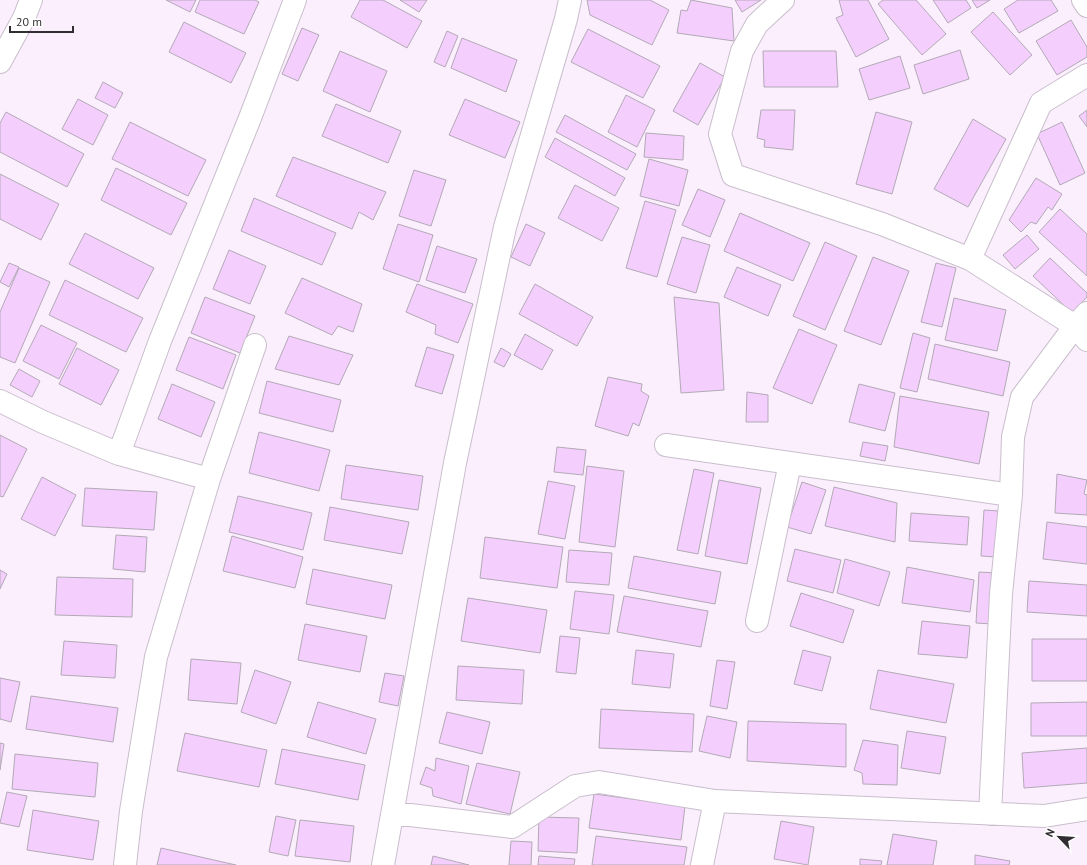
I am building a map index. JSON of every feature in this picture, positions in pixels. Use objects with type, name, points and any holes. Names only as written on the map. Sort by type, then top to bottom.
[{"type":"street","points":[[0,62],[24,18],[31,0]]},
{"type":"street","points":[[119,454],[160,341],[250,118],[295,0]]},
{"type":"street","points":[[383,865],[456,463],[505,227],[566,19],[570,0]]},
{"type":"street","points":[[783,0],[758,24],[742,50],[734,78],[720,134],[734,175],[882,224],[970,258],[1083,326],[1022,397],[1013,437],[1011,495],[1001,594],[990,814]]},
{"type":"street","points":[[1083,0],[1087,6]]},
{"type":"street","points":[[970,258],[1041,103],[1087,75]]},
{"type":"street","points":[[125,865],[131,811],[156,657],[209,479],[256,345]]},
{"type":"street","points":[[0,401],[43,422],[119,454],[209,479]]},
{"type":"street","points":[[666,445],[1011,495]]},
{"type":"street","points":[[757,621],[790,463]]},
{"type":"street","points":[[393,813],[512,827],[575,786],[599,782],[715,801],[1044,816],[1087,809]]},
{"type":"street","points":[[702,865],[715,801]]},
{"type":"building","points":[[166,0],[196,0],[190,12]]},
{"type":"building","points":[[200,0],[255,0],[259,2],[244,34],[195,12]]},
{"type":"building","points":[[360,0],[383,0],[422,21],[407,48],[351,17]]},
{"type":"building","points":[[400,0],[427,0],[419,12]]},
{"type":"building","points":[[587,0],[650,0],[669,10],[652,45],[590,15]]},
{"type":"building","points":[[691,0],[732,8],[734,41],[677,33],[681,10],[687,11]]},
{"type":"building","points":[[735,0],[761,0],[742,12]]},
{"type":"building","points":[[839,0],[868,0],[889,39],[856,57],[836,18],[843,15]]},
{"type":"building","points":[[883,0],[916,0],[946,34],[922,55],[878,4]]},
{"type":"building","points":[[933,0],[966,0],[971,8],[948,23]]},
{"type":"building","points":[[972,0],[990,0],[977,8]]},
{"type":"building","points":[[1018,0],[1051,0],[1058,11],[1019,33],[1004,9]]},
{"type":"building","points":[[993,12],[1032,55],[1010,75],[971,32]]},
{"type":"building","points":[[1071,20],[1087,47],[1087,57],[1057,75],[1036,41]]},
{"type":"building","points":[[184,22],[246,53],[231,83],[169,52]]},
{"type":"building","points":[[302,28],[319,35],[298,81],[282,74]]},
{"type":"building","points":[[588,29],[660,66],[643,98],[571,62]]},
{"type":"building","points":[[447,31],[458,36],[445,67],[434,62]]},
{"type":"building","points":[[462,38],[517,60],[506,92],[451,68]]},
{"type":"building","points":[[960,50],[969,79],[923,94],[914,65]]},
{"type":"building","points":[[340,51],[387,71],[370,112],[323,91]]},
{"type":"building","points":[[763,51],[836,51],[838,87],[764,87]]},
{"type":"building","points":[[900,56],[910,88],[869,100],[859,69]]},
{"type":"building","points":[[700,63],[725,77],[698,125],[673,111]]},
{"type":"building","points":[[103,82],[123,93],[115,108],[95,98]]},
{"type":"building","points":[[626,95],[655,110],[637,147],[608,132]]},
{"type":"building","points":[[78,99],[108,115],[93,145],[62,129]]},
{"type":"building","points":[[465,99],[520,122],[505,158],[449,135]]},
{"type":"building","points":[[336,104],[401,131],[388,163],[322,136]]},
{"type":"building","points":[[761,110],[795,110],[793,150],[764,147],[765,140],[757,138]]},
{"type":"building","points":[[1087,110],[1087,127],[1079,116]]},
{"type":"building","points":[[6,112],[84,154],[67,187],[0,152],[0,123]]},
{"type":"building","points":[[876,112],[912,122],[892,194],[856,184]]},
{"type":"building","points":[[565,115],[636,154],[627,170],[556,132]]},
{"type":"building","points":[[973,119],[1006,139],[968,207],[934,189]]},
{"type":"building","points":[[130,122],[206,160],[188,196],[112,159]]},
{"type":"building","points":[[1062,122],[1085,173],[1060,185],[1037,134]]},
{"type":"building","points":[[646,133],[684,136],[683,160],[644,157]]},
{"type":"building","points":[[555,138],[625,178],[615,196],[545,157]]},
{"type":"building","points":[[293,157],[386,192],[373,220],[359,212],[352,229],[276,196]]},
{"type":"building","points":[[649,159],[688,170],[679,206],[640,196]]},
{"type":"building","points":[[116,168],[187,203],[171,235],[101,200]]},
{"type":"building","points":[[414,170],[446,180],[431,226],[399,216]]},
{"type":"building","points":[[0,174],[59,204],[41,240],[0,219]]},
{"type":"building","points":[[1036,178],[1062,194],[1052,210],[1048,207],[1036,224],[1031,222],[1021,232],[1009,220]]},
{"type":"building","points":[[575,185],[619,208],[602,241],[558,218]]},
{"type":"building","points":[[698,189],[725,200],[710,237],[682,225]]},
{"type":"building","points":[[254,198],[336,233],[322,265],[241,231]]},
{"type":"building","points":[[645,201],[676,210],[657,277],[626,268]]},
{"type":"building","points":[[1060,209],[1087,234],[1087,276],[1039,232]]},
{"type":"building","points":[[740,213],[810,243],[793,281],[724,251]]},
{"type":"building","points":[[398,224],[433,235],[419,282],[383,269]]},
{"type":"building","points":[[526,224],[545,233],[530,266],[511,257]]},
{"type":"building","points":[[85,233],[154,268],[138,299],[69,264]]},
{"type":"building","points":[[1027,235],[1039,249],[1015,269],[1003,255]]},
{"type":"building","points":[[682,237],[710,245],[696,293],[667,284]]},
{"type":"building","points":[[825,242],[857,256],[825,330],[793,316]]},
{"type":"building","points":[[437,246],[477,259],[465,293],[426,280]]},
{"type":"building","points":[[229,250],[266,266],[250,304],[213,289]]},
{"type":"building","points":[[873,257],[909,271],[881,345],[844,331]]},
{"type":"building","points":[[1050,258],[1087,293],[1087,297],[1072,313],[1033,276]]},
{"type":"building","points":[[9,263],[19,267],[9,287],[0,282]]},
{"type":"building","points":[[936,263],[956,268],[942,327],[921,322]]},
{"type":"building","points":[[737,267],[781,285],[768,316],[724,297]]},
{"type":"building","points":[[19,268],[50,282],[15,363],[0,357],[0,312]]},
{"type":"building","points":[[302,278],[362,304],[353,332],[338,326],[332,335],[285,313]]},
{"type":"building","points":[[65,280],[143,318],[126,352],[49,315]]},
{"type":"building","points":[[417,284],[473,304],[458,343],[435,334],[436,325],[406,312]]},
{"type":"building","points":[[535,284],[593,317],[577,346],[519,314]]},
{"type":"building","points":[[205,297],[255,316],[240,353],[191,333]]},
{"type":"building","points":[[674,297],[719,303],[724,390],[681,393]]},
{"type":"building","points":[[954,298],[1006,310],[997,351],[945,340]]},
{"type":"building","points":[[41,325],[77,343],[59,379],[23,361]]},
{"type":"building","points":[[799,329],[837,345],[812,404],[773,388]]},
{"type":"building","points":[[913,333],[930,338],[917,392],[900,388]]},
{"type":"building","points":[[525,334],[553,350],[542,370],[514,355]]},
{"type":"building","points":[[289,336],[353,355],[339,385],[275,369]]},
{"type":"building","points":[[189,337],[236,355],[223,389],[176,370]]},
{"type":"building","points":[[935,344],[1010,362],[1003,396],[928,379]]},
{"type":"building","points":[[427,347],[454,355],[442,394],[415,386]]},
{"type":"building","points":[[77,348],[119,370],[101,405],[59,384]]},
{"type":"building","points":[[501,348],[511,354],[504,367],[494,362]]},
{"type":"building","points":[[19,369],[40,381],[32,397],[10,385]]},
{"type":"building","points":[[608,377],[642,384],[641,391],[649,396],[639,426],[633,423],[628,436],[595,426]]},
{"type":"building","points":[[267,381],[341,400],[333,432],[259,413]]},
{"type":"building","points":[[172,384],[215,402],[201,437],[158,419]]},
{"type":"building","points":[[859,384],[895,393],[885,431],[849,422]]},
{"type":"building","points":[[747,392],[768,395],[768,422],[746,422]]},
{"type":"building","points":[[900,396],[989,412],[979,464],[894,447]]},
{"type":"building","points":[[259,432],[330,450],[319,491],[249,473]]},
{"type":"building","points":[[0,435],[27,449],[3,497],[0,496]]},
{"type":"building","points":[[863,442],[888,446],[885,461],[860,456]]},
{"type":"building","points":[[557,447],[586,450],[583,475],[554,472]]},
{"type":"building","points":[[346,465],[423,476],[418,510],[341,499]]},
{"type":"building","points":[[587,466],[624,471],[615,547],[579,542]]},
{"type":"building","points":[[694,469],[714,473],[698,554],[677,550]]},
{"type":"building","points":[[1057,474],[1087,480],[1084,494],[1087,495],[1087,515],[1055,513]]},
{"type":"building","points":[[42,477],[76,495],[55,536],[21,519]]},
{"type":"building","points":[[719,480],[761,488],[747,564],[705,556]]},
{"type":"building","points":[[548,481],[575,486],[565,539],[538,534]]},
{"type":"building","points":[[802,482],[826,490],[811,534],[787,527]]},
{"type":"building","points":[[834,487],[897,503],[895,542],[825,526]]},
{"type":"building","points":[[85,488],[157,492],[154,530],[82,526]]},
{"type":"building","points":[[238,496],[312,513],[303,550],[229,532]]},
{"type":"building","points":[[330,507],[409,522],[402,554],[324,540]]},
{"type":"building","points":[[984,510],[999,511],[996,557],[981,556]]},
{"type":"building","points":[[911,513],[969,517],[967,545],[909,541]]},
{"type":"building","points":[[1047,522],[1087,527],[1087,564],[1043,559]]},
{"type":"building","points":[[116,535],[147,537],[145,572],[113,569]]},
{"type":"building","points":[[232,536],[303,557],[295,588],[223,571]]},
{"type":"building","points":[[485,537],[563,547],[557,588],[480,578]]},
{"type":"building","points":[[795,549],[841,560],[833,593],[787,581]]},
{"type":"building","points":[[569,550],[612,553],[609,585],[566,582]]},
{"type":"building","points":[[634,556],[721,572],[715,604],[628,588]]},
{"type":"building","points":[[845,559],[890,572],[879,606],[837,593]]},
{"type":"building","points":[[907,567],[974,580],[970,612],[902,603]]},
{"type":"building","points":[[313,569],[392,585],[385,619],[306,604]]},
{"type":"building","points":[[0,570],[7,574],[0,589]]},
{"type":"building","points":[[979,572],[996,573],[993,624],[976,623]]},
{"type":"building","points":[[57,577],[133,579],[132,617],[55,615]]},
{"type":"building","points":[[1029,581],[1087,585],[1087,616],[1027,612]]},
{"type":"building","points":[[575,591],[614,595],[609,634],[570,629]]},
{"type":"building","points":[[801,593],[854,610],[843,643],[790,626]]},
{"type":"building","points":[[624,596],[708,611],[701,647],[617,632]]},
{"type":"building","points":[[468,598],[547,610],[540,653],[461,641]]},
{"type":"building","points":[[922,621],[970,626],[967,658],[918,654]]},
{"type":"building","points":[[305,624],[367,636],[360,672],[298,660]]},
{"type":"building","points":[[560,636],[580,638],[576,674],[556,672]]},
{"type":"building","points":[[1032,639],[1087,639],[1087,681],[1032,681]]},
{"type":"building","points":[[64,641],[117,645],[115,678],[61,675]]},
{"type":"building","points":[[636,650],[674,654],[670,688],[632,684]]},
{"type":"building","points":[[803,650],[831,657],[822,691],[794,684]]},
{"type":"building","points":[[191,659],[241,663],[237,704],[188,700]]},
{"type":"building","points":[[717,660],[735,662],[727,709],[710,706]]},
{"type":"building","points":[[458,666],[524,670],[522,704],[456,700]]},
{"type":"building","points":[[255,670],[291,682],[276,724],[241,712]]},
{"type":"building","points":[[878,670],[954,684],[946,723],[870,709]]},
{"type":"building","points":[[385,673],[404,676],[398,706],[379,702]]},
{"type":"building","points":[[0,678],[20,682],[11,722],[0,719]]},
{"type":"building","points":[[31,696],[118,708],[113,742],[26,729]]},
{"type":"building","points":[[318,702],[376,719],[366,754],[307,737]]},
{"type":"building","points":[[1087,702],[1087,736],[1031,736],[1031,703]]},
{"type":"building","points":[[601,709],[694,714],[692,752],[599,748]]},
{"type":"building","points":[[447,712],[490,722],[482,754],[439,743]]},
{"type":"building","points":[[707,716],[737,722],[730,758],[699,751]]},
{"type":"building","points":[[748,721],[846,724],[846,767],[747,761]]},
{"type":"building","points":[[907,731],[946,737],[940,774],[901,768]]},
{"type":"building","points":[[185,733],[267,750],[259,787],[177,771]]},
{"type":"building","points":[[863,740],[898,745],[897,785],[863,784],[862,773],[854,770]]},
{"type":"building","points":[[0,743],[4,744],[0,770]]},
{"type":"building","points":[[1087,748],[1087,783],[1024,788],[1022,753]]},
{"type":"building","points":[[282,749],[365,765],[358,800],[275,784]]},
{"type":"building","points":[[15,754],[98,763],[95,797],[12,789]]},
{"type":"building","points":[[436,758],[469,766],[461,804],[433,796],[432,788],[420,784],[426,767],[435,771]]},
{"type":"building","points":[[477,763],[520,772],[510,814],[466,804]]},
{"type":"building","points":[[7,792],[27,796],[19,827],[0,823]]},
{"type":"building","points":[[594,794],[685,806],[681,840],[589,828]]},
{"type":"building","points":[[33,810],[99,821],[93,860],[27,850]]},
{"type":"building","points":[[276,816],[296,820],[288,856],[269,852]]},
{"type":"building","points":[[539,817],[579,818],[577,853],[538,851]]},
{"type":"building","points":[[300,820],[354,826],[350,862],[295,856]]},
{"type":"building","points":[[781,821],[814,827],[808,865],[774,859]]},
{"type":"building","points":[[893,834],[937,841],[933,865],[887,865]]},
{"type":"building","points":[[596,836],[687,847],[684,865],[592,865]]},
{"type":"building","points":[[511,841],[532,842],[531,865],[509,865]]},
{"type":"building","points":[[161,848],[236,865],[157,865]]},
{"type":"building","points":[[975,855],[1010,861],[1009,865],[975,865]]},
{"type":"building","points":[[433,856],[469,865],[431,865]]},
{"type":"building","points":[[539,856],[575,859],[574,865],[538,865]]},
{"type":"building","points":[[860,859],[882,861],[881,865],[860,865]]}]
